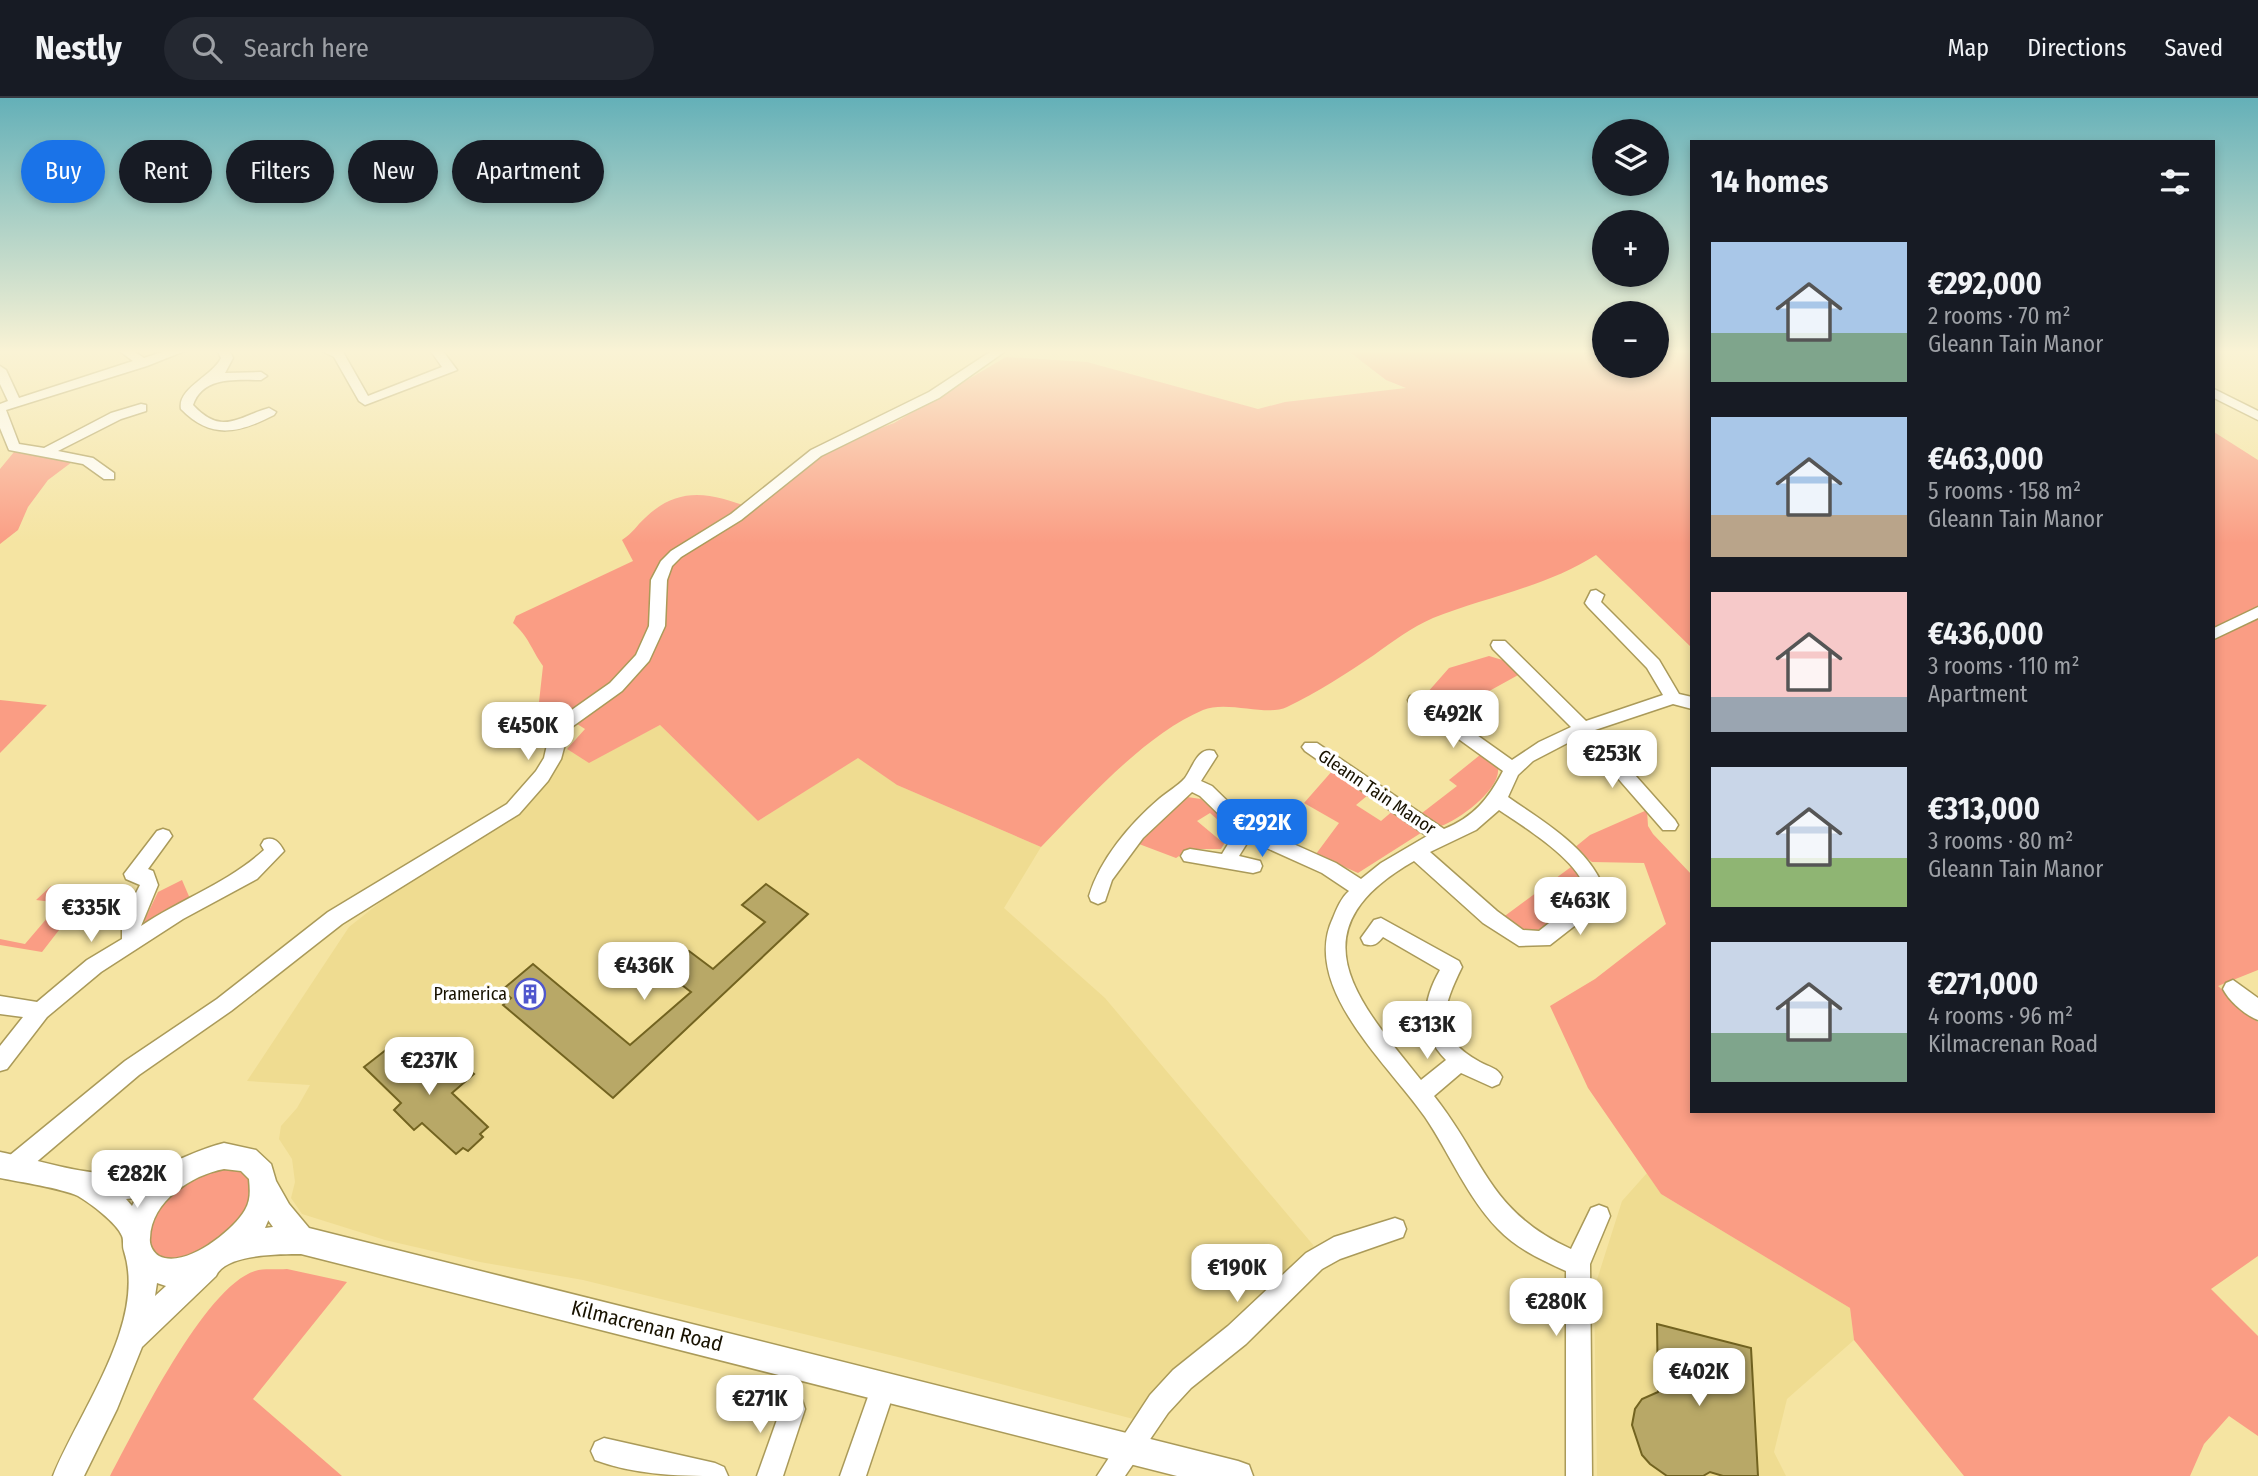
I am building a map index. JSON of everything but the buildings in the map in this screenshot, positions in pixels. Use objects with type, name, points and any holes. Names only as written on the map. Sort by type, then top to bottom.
[{"type":"main road","points":[[6,1167],[86,1186],[137,1186],[178,1174],[206,1160],[224,1156],[240,1157],[258,1167],[265,1188],[279,1213],[301,1240]]},
{"type":"main road","points":[[178,1174],[161,1188],[147,1205],[136,1231],[136,1247],[143,1260],[154,1268],[169,1271],[196,1267],[223,1253]]},
{"type":"main road","points":[[86,1186],[111,1203],[136,1231]]},
{"type":"main road","points":[[130,1340],[257,1218],[265,1188]]},
{"type":"main road","name":"Kilmacrenan Road","points":[[223,1253],[278,1240],[301,1240],[1238,1476]]},
{"type":"main road","points":[[68,1476],[130,1340],[144,1291],[143,1260]]},
{"type":"street","points":[[2,414],[14,447]]},
{"type":"street","points":[[46,452],[121,414]]},
{"type":"street","points":[[195,414],[218,429],[233,429],[264,414]]},
{"type":"street","points":[[6,1167],[132,1068],[224,1005],[335,918],[513,809],[547,767],[562,725],[616,687],[643,657],[657,626],[659,580],[676,554],[736,517],[816,453],[896,414]]},
{"type":"street","points":[[0,452],[14,447],[93,461],[108,475]]},
{"type":"street","points":[[1576,603],[1594,599],[1653,664],[1673,698],[1690,702]]},
{"type":"street","points":[[2215,634],[2258,612]]},
{"type":"street","points":[[1499,645],[1585,730],[1669,825]]},
{"type":"street","name":"Gleann Tain Manor","points":[[1578,1264],[1533,1243],[1500,1215],[1420,1094],[1342,988],[1335,968],[1335,930],[1360,889],[1379,873],[1416,851],[1472,824],[1497,799],[1513,769],[1558,740],[1673,698]]},
{"type":"street","points":[[1416,700],[1513,769]]},
{"type":"street","name":"Gleann Tain Manor","points":[[1311,747],[1442,837]]},
{"type":"street","points":[[1098,897],[1104,877],[1137,833],[1164,805],[1190,784],[1208,756]]},
{"type":"street","points":[[1190,784],[1206,791],[1247,831],[1329,869],[1360,889]]},
{"type":"street","name":"Gleann Tain Manor","points":[[1416,851],[1509,933],[1531,940],[1544,939],[1593,900],[1597,894],[1595,883],[1586,870],[1560,846],[1497,799]]},
{"type":"street","points":[[1227,861],[1239,839],[1247,831]]},
{"type":"street","points":[[131,943],[132,921],[149,885],[146,877],[133,874],[163,836]]},
{"type":"street","points":[[0,1062],[40,1011],[94,966],[176,913],[250,874],[275,850],[270,845]]},
{"type":"street","points":[[1190,856],[1253,866]]},
{"type":"street","points":[[1371,938],[1381,926],[1452,967],[1438,992],[1435,1004],[1436,1021],[1443,1041],[1460,1062],[1477,1073],[1492,1077]]},
{"type":"street","points":[[2233,989],[2258,1011]]},
{"type":"street","points":[[0,1005],[40,1011]]},
{"type":"street","points":[[1420,1094],[1460,1062]]},
{"type":"street","points":[[1579,1476],[1578,1264],[1586,1240],[1599,1216]]},
{"type":"street","points":[[1110,1476],[1159,1404],[1182,1379],[1237,1335],[1314,1261],[1334,1249],[1395,1229]]},
{"type":"street","points":[[853,1476],[884,1386]]},
{"type":"street","points":[[770,1476],[793,1409]]},
{"type":"street","points":[[604,1451],[650,1469],[715,1476]]},
{"type":"shaded area","points":[[909,414],[1690,414],[1690,646],[1596,555],[1558,575],[1425,622],[1332,682],[1287,707],[1269,710],[1213,707],[1181,721],[1137,752],[1041,847],[897,785],[858,758],[758,821],[660,725],[589,763],[567,749],[585,729],[574,722],[550,735],[540,736],[538,711],[543,666],[513,623],[516,616],[633,561],[622,540],[658,507],[670,500],[683,496],[709,496],[751,508],[838,444],[894,423]]},
{"type":"shaded area","points":[[2215,433],[2258,460],[2258,970],[2218,986],[2258,1022],[2258,1256],[2211,1289],[2258,1336],[2258,1436],[2229,1416],[2204,1444],[2190,1476],[1964,1476],[1854,1340],[1850,1308],[1661,1194],[1588,1088],[1550,1006],[1595,979],[1666,924],[1644,863],[1592,862],[1574,848],[1590,835],[1647,810],[1648,826],[1690,873],[1690,1113],[2215,1113]]},
{"type":"shaded area","points":[[14,452],[72,462],[48,480],[28,507],[18,530],[0,544],[0,469]]},
{"type":"shaded area","points":[[1489,656],[1506,661],[1520,674],[1482,695],[1453,717],[1427,693],[1449,668]]},
{"type":"shaded area","points":[[0,700],[47,705],[0,753]]},
{"type":"shaded area","points":[[660,725],[758,821],[858,757],[897,785],[1041,847],[1004,908],[1105,998],[1314,1246],[1137,1420],[902,1358],[583,1280],[480,1262],[385,1240],[302,1214],[291,1198],[295,1182],[292,1159],[279,1139],[281,1126],[297,1108],[310,1085],[247,1081],[349,927],[392,893],[511,816],[531,796],[567,749],[589,762]]},
{"type":"shaded area","points":[[1480,755],[1498,768],[1493,785],[1477,803],[1441,826],[1422,813],[1457,786],[1449,780]]},
{"type":"shaded area","points":[[1333,770],[1390,805],[1387,808],[1368,795],[1356,805],[1381,821],[1395,809],[1424,831],[1358,873],[1316,854],[1339,823],[1304,803]]},
{"type":"shaded area","points":[[1187,797],[1201,799],[1230,825],[1230,828],[1227,828],[1210,813],[1197,821],[1221,841],[1227,833],[1231,833],[1221,849],[1190,849],[1176,858],[1139,844],[1178,802]]},
{"type":"shaded area","points":[[1575,864],[1590,893],[1573,908],[1560,896],[1545,907],[1555,916],[1568,907],[1570,910],[1545,927],[1530,931],[1512,925],[1502,918]]},
{"type":"shaded area","points":[[182,880],[191,901],[146,923],[144,921],[158,892]]},
{"type":"shaded area","points":[[51,886],[90,890],[42,952],[0,945],[0,939],[25,944],[60,903],[36,900]]},
{"type":"shaded area","points":[[212,1168],[237,1171],[249,1178],[251,1193],[247,1218],[187,1261],[159,1258],[147,1243],[146,1236],[162,1198]]},
{"type":"shaded area","points":[[1647,1173],[1661,1194],[1850,1308],[1854,1340],[1787,1399],[1774,1452],[1786,1476],[1597,1476],[1594,1289],[1622,1201]]},
{"type":"shaded area","points":[[287,1269],[347,1282],[253,1399],[342,1476],[110,1476],[173,1362],[214,1303],[235,1282],[255,1271]]},
{"type":"place","name":"Pramerica","points":[[530,994]]}]
